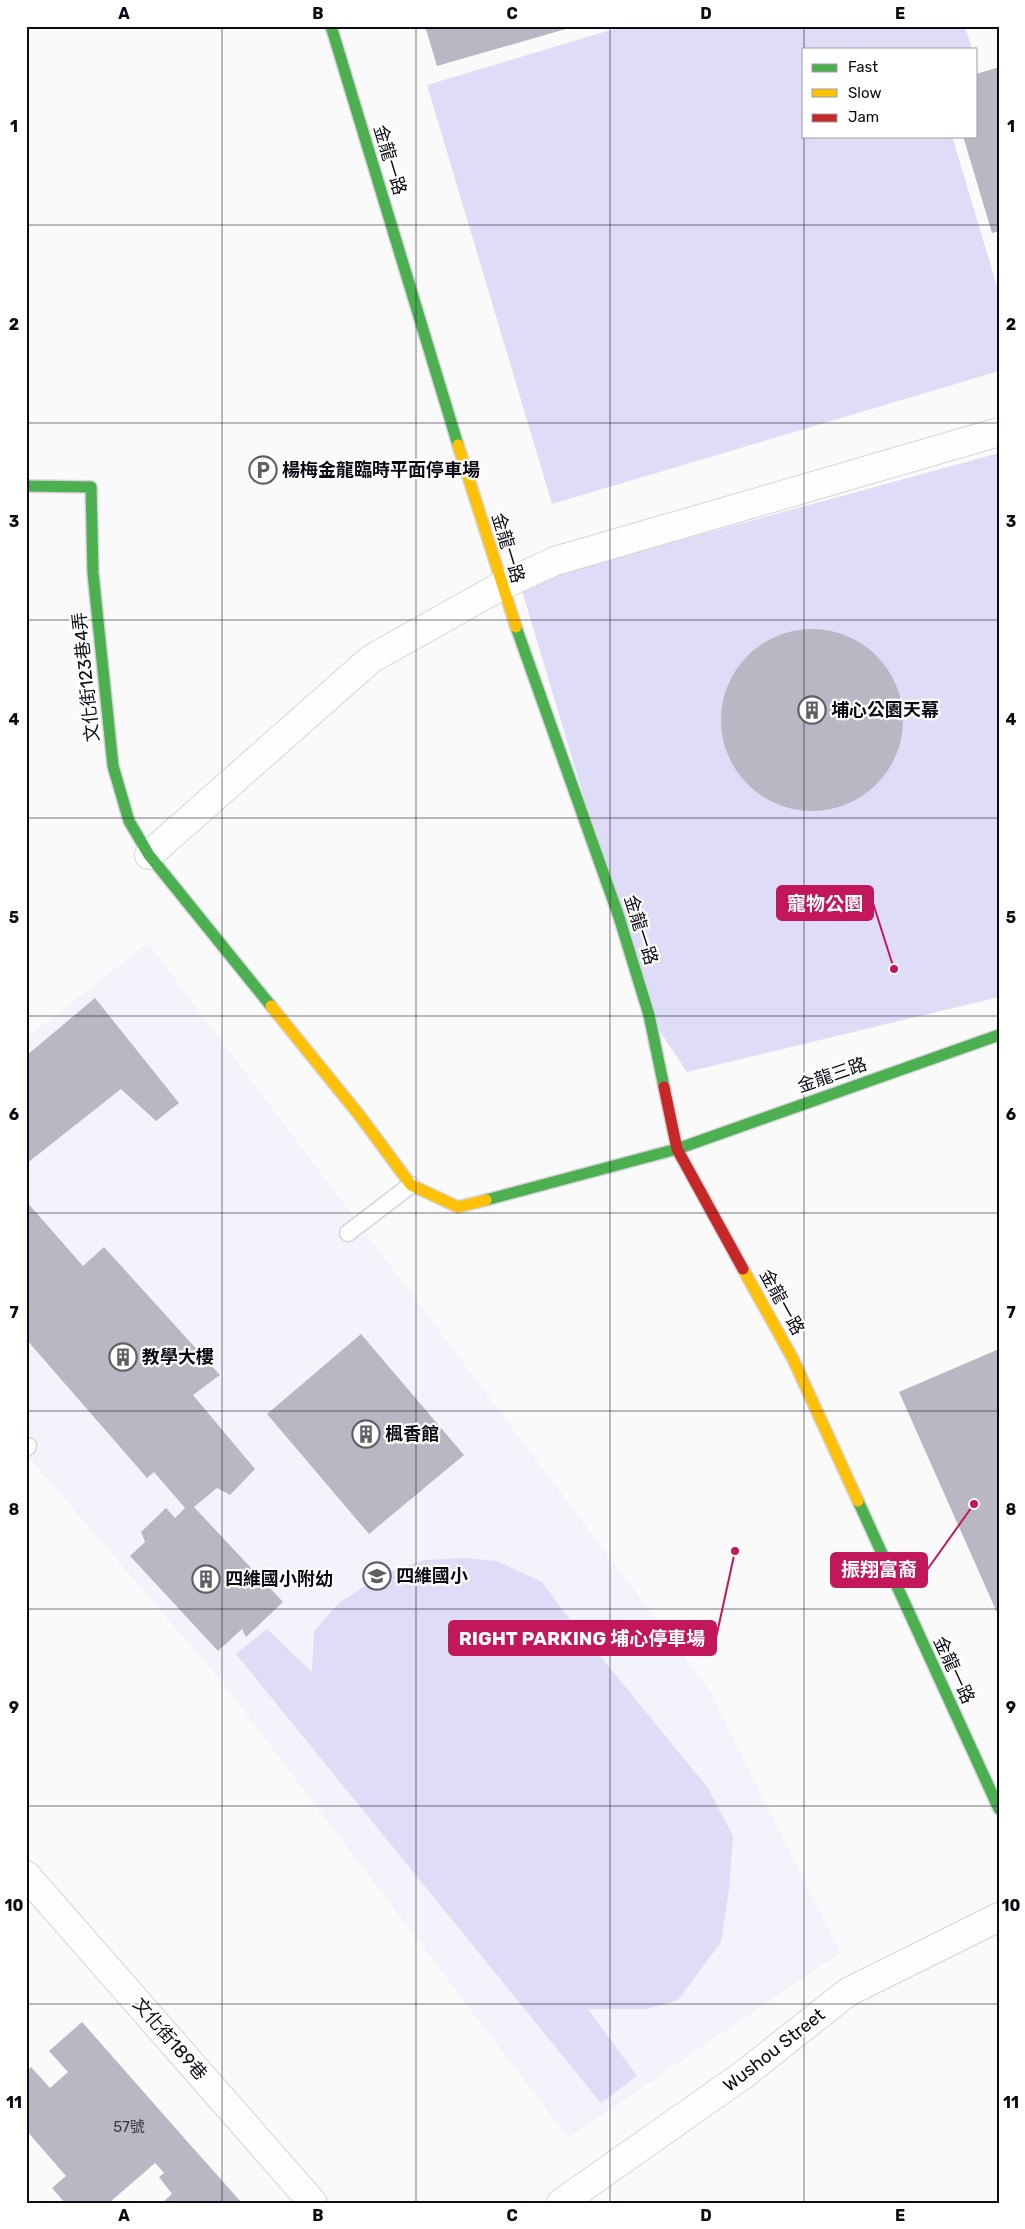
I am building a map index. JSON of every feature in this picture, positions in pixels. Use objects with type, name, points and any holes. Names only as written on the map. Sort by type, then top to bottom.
[{"type":"street","name":"金龍一路","points":[[331,26],[501,586],[619,917],[649,1014],[677,1149],[794,1359],[999,1809]]},
{"type":"street","points":[[149,855],[371,659],[501,586],[554,561],[999,432]]},
{"type":"street","name":"文化街123巷4弄","points":[[26,486],[91,488],[93,573],[113,766],[130,821],[149,855],[360,1116],[411,1185]]},
{"type":"street","name":"金龍三路","points":[[411,1185],[458,1207],[677,1149],[999,1035]]},
{"type":"street","name":"文化街189巷","points":[[26,1874],[313,2203]]},
{"type":"street","name":"Wushou Street","points":[[561,2203],[743,2075],[848,1992],[999,1917]]},
{"type":"lane","points":[[348,1233],[411,1185]]},
{"type":"shaded area","points":[[624,26],[965,26],[972,48],[802,48],[802,138],[953,138],[999,293],[999,371],[552,504],[427,85]]},
{"type":"shaded area","points":[[999,453],[999,997],[687,1072],[649,1015],[520,584]]},
{"type":"shaded area","name":"四維國小","points":[[148,943],[710,1691],[841,1952],[568,2138],[221,1681],[26,1454],[26,1038]]},
{"type":"shaded area","points":[[465,1558],[497,1561],[542,1582],[560,1607],[708,1788],[733,1836],[729,1889],[721,1942],[678,2000],[647,2009],[588,2009],[637,2076],[601,2103],[236,1654],[267,1629],[312,1672],[314,1631],[339,1603],[383,1574],[424,1560]]},
{"type":"building","points":[[425,26],[573,26],[573,27],[437,66]]},
{"type":"building","points":[[999,67],[999,231],[992,233],[964,138],[978,138],[978,73]]},
{"type":"building","name":"埔心公園天幕","points":[[803,629],[821,629],[847,636],[863,644],[883,662],[896,685],[903,711],[903,729],[896,755],[883,778],[870,791],[838,807],[821,811],[803,811],[777,804],[761,796],[741,778],[725,746],[721,729],[721,711],[728,685],[736,669],[754,649],[786,633]]},
{"type":"building","points":[[95,998],[179,1103],[156,1121],[121,1089],[26,1164],[26,1056]]},
{"type":"building","name":"教學大樓","points":[[26,1201],[83,1266],[104,1247],[220,1375],[193,1395],[255,1469],[230,1495],[217,1488],[194,1507],[283,1602],[246,1637],[242,1629],[218,1651],[130,1556],[145,1542],[141,1532],[166,1508],[175,1518],[185,1508],[154,1472],[147,1478],[26,1339]]},
{"type":"building","name":"楓香館","points":[[361,1334],[464,1455],[369,1534],[267,1414]]},
{"type":"building","points":[[999,1349],[999,1617],[899,1392]]},
{"type":"building","points":[[82,2022],[242,2203],[162,2203],[172,2194],[159,2177],[164,2173],[155,2163],[109,2203],[65,2203],[52,2188],[66,2176],[26,2130],[26,2072],[31,2067],[50,2088],[68,2072],[49,2051]]},
{"type":"traffic: fast","points":[[331,26],[458,445]]},
{"type":"traffic: fast","points":[[26,486],[91,487],[93,573],[113,766],[129,821],[149,855],[271,1006]]},
{"type":"traffic: fast","points":[[516,627],[619,917],[649,1015],[664,1087]]},
{"type":"traffic: fast","points":[[486,1200],[677,1149],[999,1035]]},
{"type":"traffic: fast","points":[[858,1501],[999,1809]]},
{"type":"traffic: slow","points":[[458,445],[516,627]]},
{"type":"traffic: slow","points":[[271,1006],[360,1116],[411,1185],[458,1207],[486,1200]]},
{"type":"traffic: slow","points":[[743,1269],[793,1359],[858,1501]]},
{"type":"traffic: jam","points":[[664,1087],[677,1149],[743,1269]]},
{"type":"place","name":"楊梅金龍臨時平面停車場","points":[[263,470]]},
{"type":"place","name":"埔心公園天幕","points":[[812,710]]},
{"type":"place","name":"寵物公園","points":[[894,969]]},
{"type":"place","name":"教學大樓","points":[[123,1357]]},
{"type":"place","name":"楓香館","points":[[366,1434]]},
{"type":"place","name":"振翔富裔","points":[[974,1504]]},
{"type":"place","name":"RIGHT PARKING 埔心停車場","points":[[735,1551]]},
{"type":"place","name":"四維國小","points":[[377,1576]]},
{"type":"place","name":"四維國小附幼","points":[[206,1579]]}]
